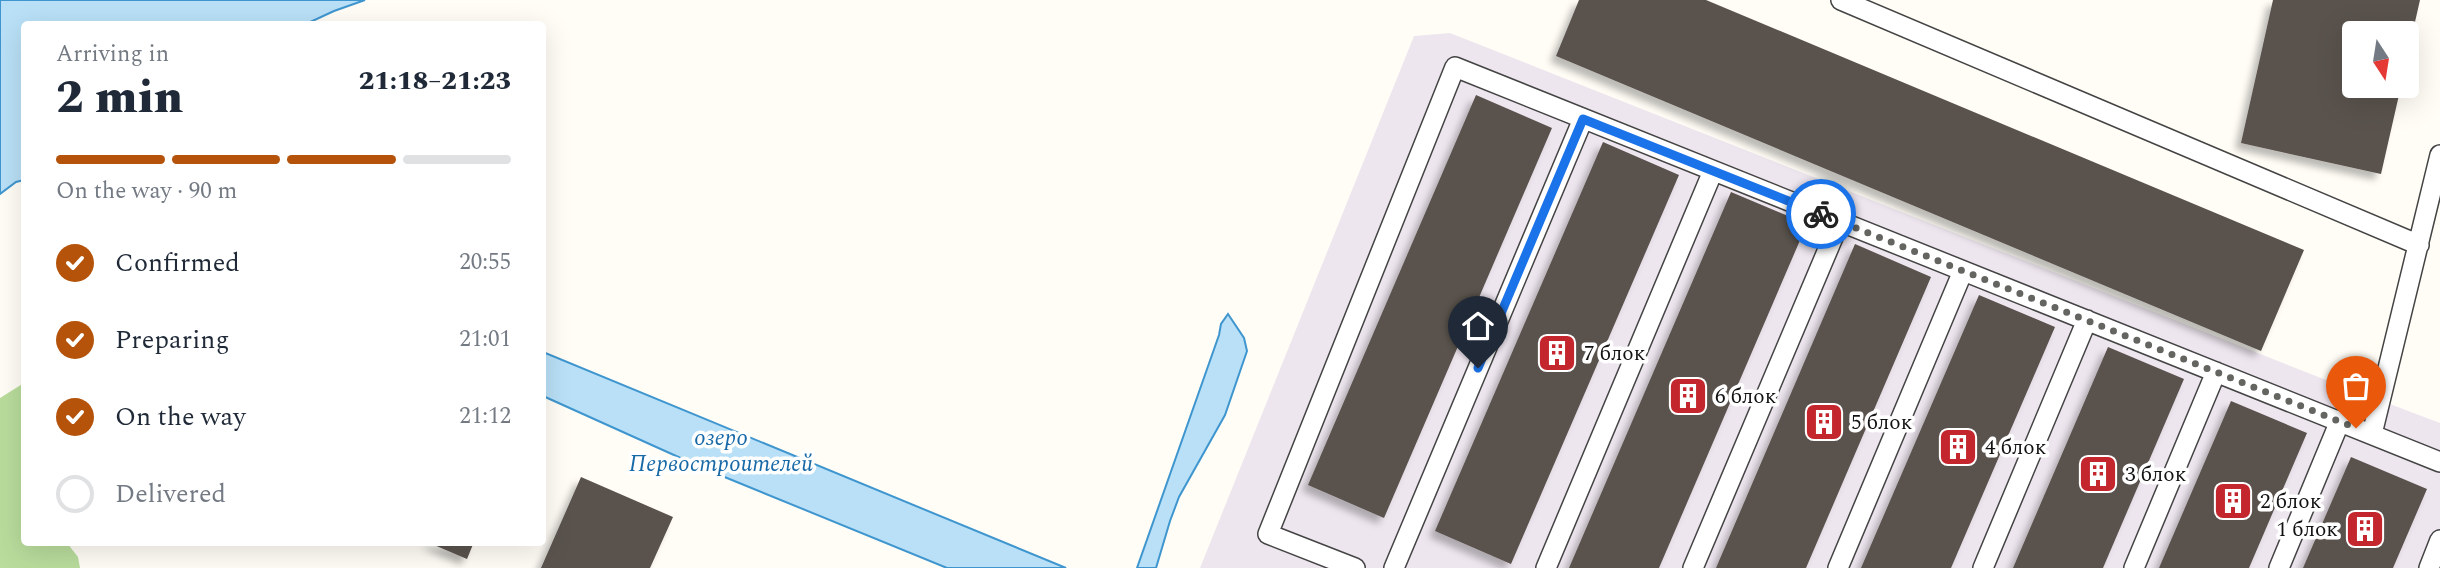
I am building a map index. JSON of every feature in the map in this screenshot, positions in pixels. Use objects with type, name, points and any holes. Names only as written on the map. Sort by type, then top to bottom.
[{"type":"lane","points":[[1841,0],[2419,246]]},
{"type":"lane","points":[[1355,568],[1268,534],[1455,67],[2440,462]]},
{"type":"lane","points":[[1394,568],[1583,119]]},
{"type":"lane","points":[[2372,434],[2440,155]]},
{"type":"lane","points":[[1546,568],[1713,171]]},
{"type":"lane","points":[[1693,568],[1840,221]]},
{"type":"lane","points":[[1838,568],[1963,271]]},
{"type":"lane","points":[[1983,568],[2087,320]]},
{"type":"lane","points":[[2134,568],[2216,372]]},
{"type":"lane","points":[[2279,568],[2340,421]]},
{"type":"lane","points":[[2429,568],[2440,540]]},
{"type":"shaded area","points":[[1450,33],[2440,423],[2440,568],[1200,568],[1414,36]]},
{"type":"green space","points":[[21,385],[21,546],[69,546],[78,557],[80,568],[0,568],[0,398]]},
{"type":"water","points":[[0,0],[365,0],[312,21],[21,21],[21,181],[0,194]]},
{"type":"water","points":[[1228,314],[1244,338],[1247,351],[1225,415],[1179,497],[1156,568],[1137,568],[1221,324]]},
{"type":"water","name":"озеро Первостроителей","points":[[546,354],[1066,568],[947,568],[705,469],[546,397]]},
{"type":"building","points":[[1579,0],[1706,0],[2304,250],[2261,351],[1556,56]]},
{"type":"building","points":[[2273,0],[2420,0],[2415,21],[2342,21],[2342,98],[2398,98],[2381,174],[2241,143]]},
{"type":"building","points":[[1476,95],[1552,128],[1384,518],[1308,485]]},
{"type":"building","name":"7 блок","points":[[1603,142],[1679,175],[1511,564],[1435,531]]},
{"type":"building","name":"6 блок","points":[[1731,192],[1807,224],[1659,568],[1569,568]]},
{"type":"building","name":"5 блок","points":[[1855,244],[1931,277],[1806,568],[1716,568]]},
{"type":"building","name":"4 блок","points":[[1979,295],[2055,327],[1951,568],[1861,568]]},
{"type":"building","name":"3 блок","points":[[2108,347],[2184,379],[2103,568],[2013,568]]},
{"type":"building","name":"2 блок","points":[[2231,401],[2307,433],[2249,568],[2159,568]]},
{"type":"building","name":"1 блок","points":[[2351,457],[2427,489],[2393,568],[2303,568]]},
{"type":"building","points":[[581,477],[673,517],[650,568],[541,568]]},
{"type":"building","points":[[436,546],[472,546],[467,559]]},
{"type":"way so far","points":[[1821,214],[2356,428]]},
{"type":"place","name":"7 блок","points":[[1557,353]]},
{"type":"place","name":"6 блок","points":[[1688,396]]},
{"type":"place","name":"5 блок","points":[[1824,422]]},
{"type":"place","name":"4 блок","points":[[1958,447]]},
{"type":"place","name":"3 блок","points":[[2098,474]]},
{"type":"place","name":"2 блок","points":[[2233,501]]},
{"type":"place","name":"1 блок","points":[[2365,529]]},
{"type":"route","points":[[1478,368],[1583,119],[1821,214]]}]
